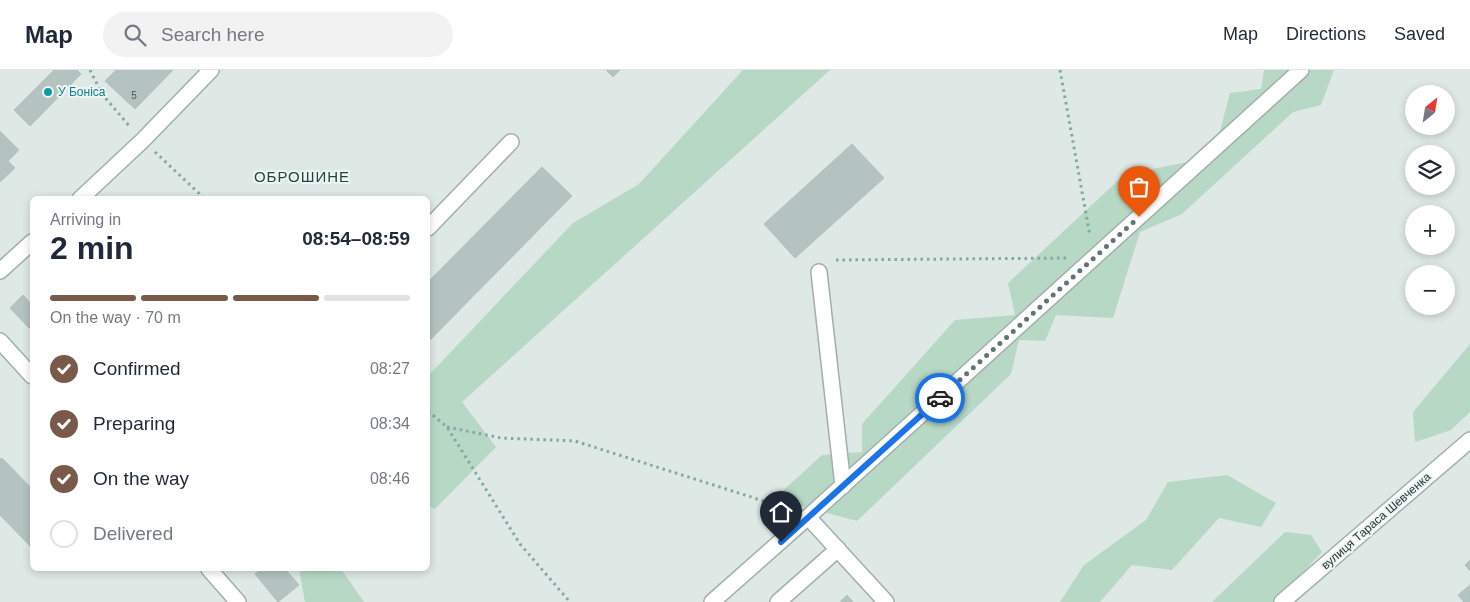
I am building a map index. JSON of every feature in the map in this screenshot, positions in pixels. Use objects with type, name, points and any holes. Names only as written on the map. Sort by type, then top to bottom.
[{"type":"street","points":[[84,196],[142,141],[211,70]]},
{"type":"street","points":[[712,602],[843,486],[1301,70]]},
{"type":"street","points":[[430,226],[511,142]]},
{"type":"street","points":[[0,271],[30,244]]},
{"type":"street","points":[[820,272],[843,486]]},
{"type":"street","points":[[0,341],[30,374]]},
{"type":"street","name":"вулиця Тараса Шевченка","points":[[1282,602],[1470,440]]},
{"type":"street","points":[[808,517],[886,602]]},
{"type":"street","points":[[778,602],[838,549]]},
{"type":"street","points":[[211,571],[238,602]]},
{"type":"path","points":[[836,260],[1094,258],[1060,70]]},
{"type":"path","points":[[430,413],[447,427],[520,544],[570,602]]},
{"type":"path","points":[[447,427],[501,438],[575,442],[746,494],[808,517]]},
{"type":"green space","points":[[743,70],[830,70],[462,402],[496,447],[435,509],[430,507],[430,374],[573,223],[639,184]]},
{"type":"green space","points":[[1264,70],[1334,70],[1321,105],[1293,112],[1182,214],[1140,232],[1113,318],[1056,315],[1045,341],[1019,340],[1011,374],[857,521],[774,499],[822,455],[862,452],[862,424],[955,320],[1015,315],[1008,283],[1124,175],[1187,162],[1220,131],[1230,93],[1261,89]]},
{"type":"green space","points":[[1470,344],[1470,412],[1451,430],[1415,442],[1413,412]]},
{"type":"green space","points":[[1227,475],[1276,503],[1261,527],[1219,518],[1172,570],[1132,565],[1100,602],[1060,602],[1084,565],[1146,520],[1168,482]]},
{"type":"green space","points":[[1285,532],[1311,535],[1322,552],[1280,597],[1284,602],[1212,602]]},
{"type":"green space","points":[[299,571],[342,571],[364,602],[305,602]]},
{"type":"building","name":"У Боніса","points":[[54,70],[77,70],[81,74],[30,126],[14,110]]},
{"type":"building","points":[[116,70],[173,70],[135,109],[105,81]]},
{"type":"building","points":[[606,70],[620,70],[613,77]]},
{"type":"building","points":[[0,131],[19,150],[8,161],[15,168],[0,182]]},
{"type":"building","points":[[852,144],[884,178],[795,258],[764,224]]},
{"type":"building","points":[[542,167],[572,196],[430,340],[430,280]]},
{"type":"building","points":[[23,295],[30,303],[29,328],[10,308]]},
{"type":"building","points":[[2,458],[30,487],[30,546],[0,515],[0,459]]},
{"type":"building","points":[[1470,560],[1470,571],[1465,565]]},
{"type":"building","points":[[259,571],[287,571],[299,585],[278,602],[255,574]]},
{"type":"building","points":[[1470,585],[1470,602],[1464,602],[1458,595]]},
{"type":"building","points":[[847,595],[853,602],[840,602]]},
{"type":"way so far","points":[[940,398],[1139,217]]},
{"type":"place","name":"У Боніса","points":[[48,92]]},
{"type":"district","name":"ОБРОШИНЕ","points":[[302,177]]},
{"type":"route","points":[[781,542],[940,398]]}]
